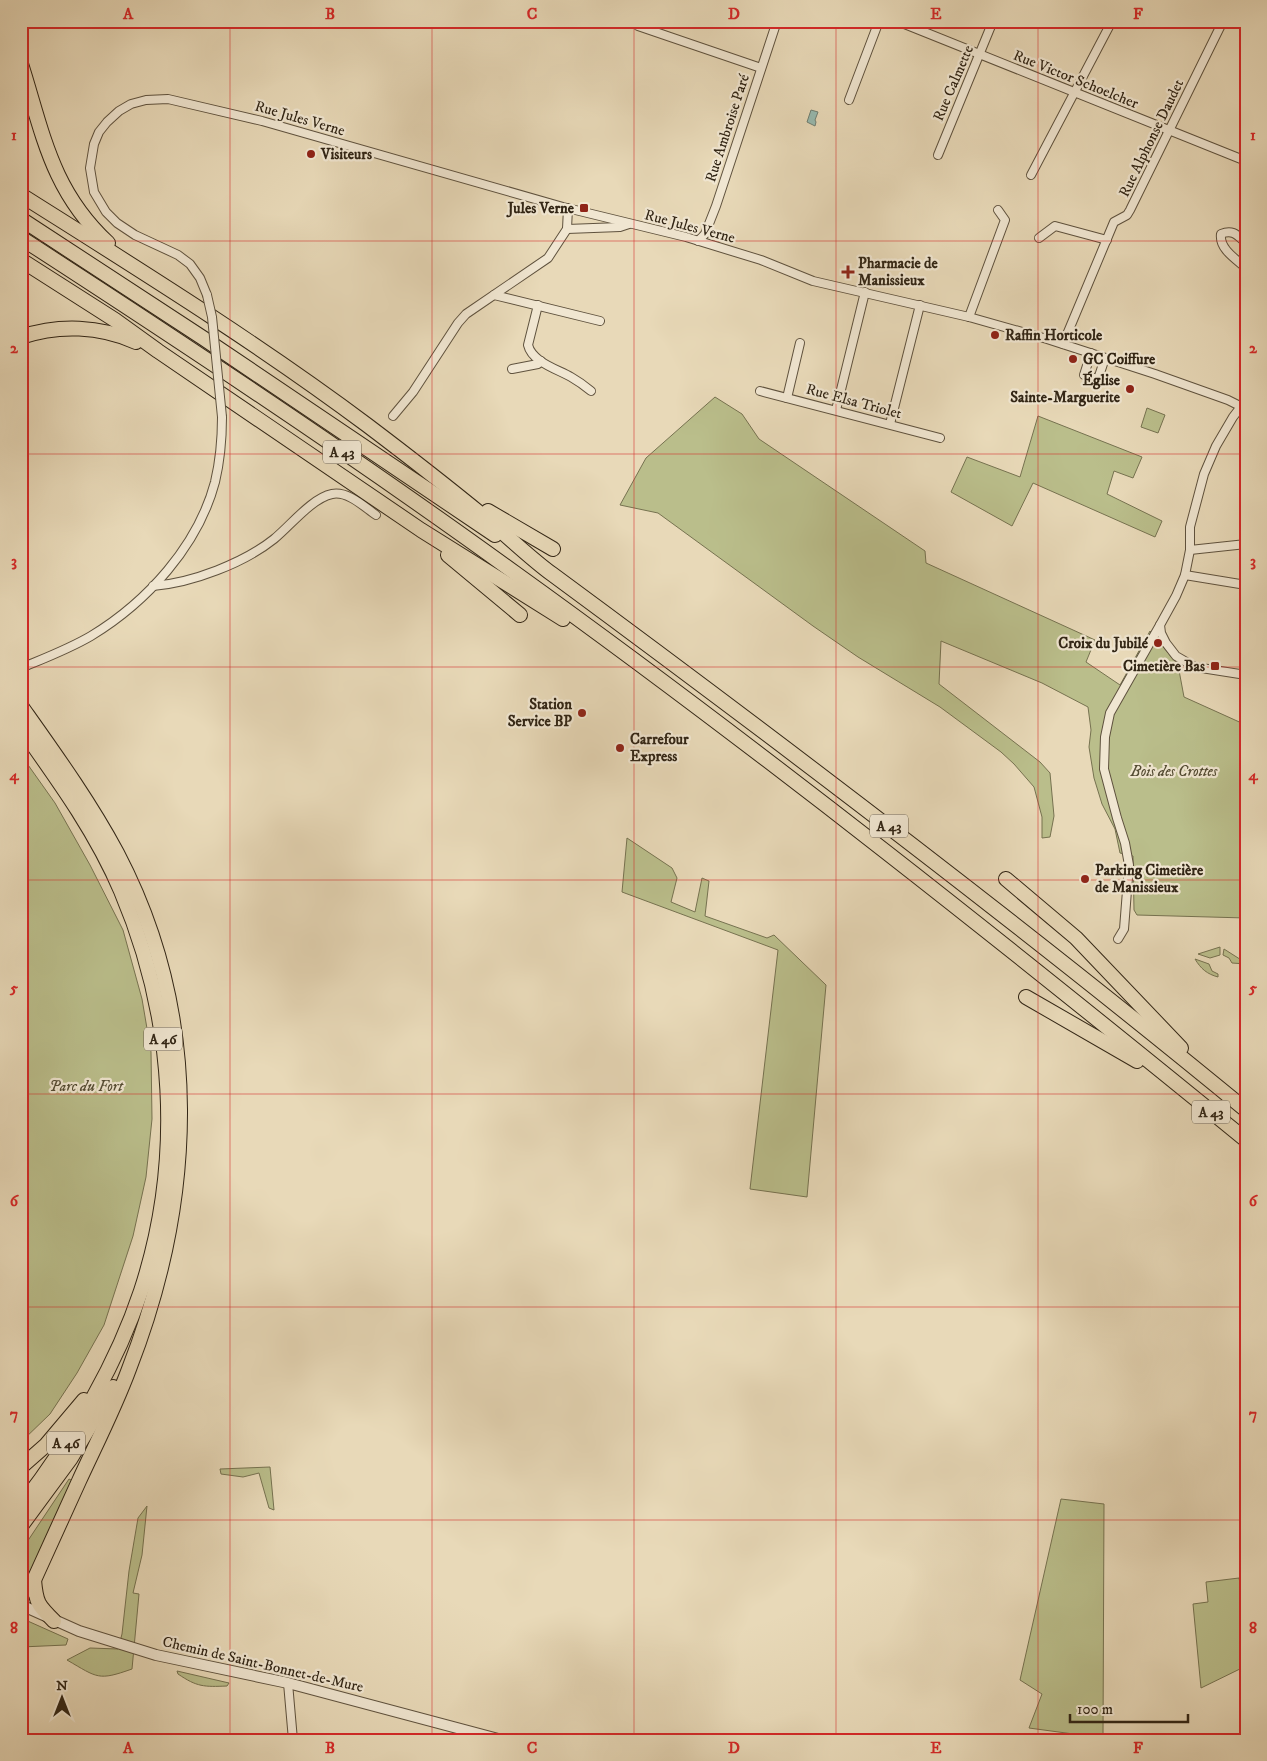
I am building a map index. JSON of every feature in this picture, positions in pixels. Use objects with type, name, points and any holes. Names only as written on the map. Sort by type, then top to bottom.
[{"type":"highway","points":[[21,64],[44,144],[70,198],[102,238],[152,277]]},
{"type":"highway","points":[[21,195],[152,277],[316,388],[442,483],[547,570]]},
{"type":"highway","name":"A 43","points":[[21,219],[227,354],[547,570],[883,821],[976,893],[1246,1110]]},
{"type":"highway","name":"A 43","points":[[21,238],[249,388],[516,573],[774,765],[936,890],[1246,1140]]},
{"type":"highway","points":[[21,260],[115,320],[391,509],[655,676]]},
{"type":"highway","points":[[21,337],[55,329],[92,329],[128,338],[158,351]]},
{"type":"highway","points":[[442,483],[554,549]]},
{"type":"highway","points":[[391,509],[520,615]]},
{"type":"highway","name":"A 46","points":[[21,706],[78,788],[117,853],[148,927],[167,992],[174,1024],[179,1070],[180,1147],[171,1223],[157,1282],[131,1350],[108,1397],[71,1458],[21,1526]]},
{"type":"highway","name":"A 46","points":[[21,728],[75,807],[101,852],[121,890],[137,932],[155,993],[164,1044],[169,1129],[167,1163],[160,1214],[140,1293],[118,1349],[79,1422],[61,1451],[21,1506]]},
{"type":"highway","points":[[1006,879],[1076,938],[1221,1090]]},
{"type":"highway","points":[[1026,997],[1177,1084]]},
{"type":"highway","points":[[21,1596],[34,1580],[129,1369],[146,1322],[157,1282]]},
{"type":"highway","points":[[21,1467],[46,1445],[105,1375]]},
{"type":"highway","points":[[34,1580],[35,1598],[38,1604],[54,1621]]},
{"type":"street","name":"Rue Ambroise Paré","points":[[698,241],[705,234],[716,206],[777,21]]},
{"type":"street","points":[[849,100],[879,21]]},
{"type":"street","name":"Rue Victor Schoelcher","points":[[897,21],[1246,161]]},
{"type":"street","name":"Rue Calmette","points":[[938,155],[994,21]]},
{"type":"street","points":[[1031,176],[1112,21]]},
{"type":"street","name":"Rue Alphonse Daudet","points":[[1063,344],[1114,222],[1127,215],[1130,210],[1223,21]]},
{"type":"street","points":[[638,26],[761,68]]},
{"type":"street","name":"Rue Jules Verne","points":[[21,668],[90,636],[110,623],[154,586],[189,540],[207,504],[217,470],[221,448],[222,417],[208,295],[200,278],[190,264],[178,255],[135,235],[117,223],[101,206],[90,178],[91,151],[103,126],[124,108],[138,101],[168,99],[237,115],[568,208],[698,241],[761,260],[813,281],[969,317],[1063,344],[1244,405]]},
{"type":"street","points":[[393,416],[413,392],[458,323],[466,314],[548,258],[567,229],[568,208]]},
{"type":"street","points":[[969,317],[1005,220],[998,210]]},
{"type":"street","points":[[567,229],[620,227],[629,224]]},
{"type":"street","points":[[1040,238],[1055,226],[1107,240]]},
{"type":"street","points":[[1246,243],[1234,232],[1221,234],[1220,241],[1223,246],[1246,268]]},
{"type":"street","points":[[836,410],[865,292]]},
{"type":"street","points":[[494,295],[600,321]]},
{"type":"street","points":[[538,305],[528,345],[529,351],[541,361],[573,377],[591,390]]},
{"type":"street","points":[[890,424],[920,305]]},
{"type":"street","points":[[787,398],[800,342]]},
{"type":"street","points":[[1091,353],[1084,375],[1098,379],[1105,358]]},
{"type":"street","points":[[512,369],[538,364],[541,361]]},
{"type":"street","name":"Rue Elsa Triolet","points":[[760,391],[940,438]]},
{"type":"street","points":[[1118,939],[1124,929],[1129,865],[1125,843],[1104,769],[1105,737],[1110,713],[1176,596],[1185,575],[1190,550],[1190,527],[1204,474],[1216,446],[1233,417],[1244,405]]},
{"type":"street","points":[[154,586],[172,584],[232,564],[246,557],[276,537],[318,500],[331,494],[351,497],[376,515]]},
{"type":"street","points":[[1190,550],[1246,544]]},
{"type":"street","points":[[1185,575],[1246,585]]},
{"type":"street","points":[[1160,625],[1161,633],[1166,643],[1176,656],[1195,667],[1246,675]]},
{"type":"street","name":"Chemin de Saint-Bonnet-de-Mure","points":[[21,1605],[54,1621],[117,1644],[156,1655],[288,1683],[502,1740]]},
{"type":"street","points":[[288,1683],[293,1740]]},
{"type":"green space","name":"Bois des Crottes","points":[[715,397],[742,414],[759,439],[925,551],[926,563],[1095,640],[1086,662],[1120,685],[1150,631],[1178,665],[1184,697],[1246,725],[1246,918],[1137,915],[1134,910],[1133,856],[1120,853],[1115,829],[1102,804],[1094,778],[1089,747],[1091,730],[1088,707],[1042,683],[941,641],[939,684],[1040,762],[1050,773],[1054,816],[1050,837],[1042,838],[1042,817],[1034,787],[1001,752],[940,707],[858,657],[813,626],[658,513],[620,505],[646,458]]},
{"type":"green space","points":[[1147,408],[1165,415],[1158,433],[1141,427]]},
{"type":"green space","points":[[1038,416],[1142,457],[1133,478],[1114,471],[1107,494],[1162,521],[1155,537],[1033,483],[1012,526],[951,492],[967,457],[1020,477]]},
{"type":"green space","name":"Parc du Fort","points":[[21,755],[55,803],[90,865],[123,930],[142,999],[151,1052],[152,1119],[146,1177],[133,1236],[104,1325],[77,1373],[50,1414],[21,1442]]},
{"type":"green space","points":[[627,838],[672,868],[677,878],[671,902],[695,912],[702,878],[709,881],[705,916],[767,938],[774,935],[826,985],[807,1197],[750,1189],[778,950],[622,892]]},
{"type":"green space","points":[[1220,947],[1220,955],[1210,958],[1198,954]]},
{"type":"green space","points":[[1224,949],[1246,964],[1232,963],[1229,958],[1223,955]]},
{"type":"green space","points":[[1195,959],[1209,964],[1212,971],[1218,974],[1218,977],[1205,971]]},
{"type":"green space","points":[[270,1467],[274,1510],[269,1508],[259,1473],[243,1477],[221,1474],[220,1469]]},
{"type":"green space","points":[[69,1479],[73,1481],[26,1583],[21,1586],[21,1551]]},
{"type":"green space","points":[[1061,1499],[1104,1504],[1103,1738],[1029,1728],[1042,1694],[1020,1680]]},
{"type":"green space","points":[[147,1506],[142,1555],[133,1593],[139,1594],[132,1669],[112,1675],[98,1676],[85,1671],[67,1660],[90,1648],[118,1649],[122,1634],[129,1571],[138,1518]]},
{"type":"green space","points":[[1239,1578],[1246,1615],[1246,1666],[1201,1688],[1193,1604],[1208,1602],[1206,1582]]},
{"type":"green space","points":[[21,1618],[68,1639],[66,1645],[21,1647]]},
{"type":"green space","points":[[177,1671],[229,1683],[227,1686],[201,1685],[178,1674]]},
{"type":"water","points":[[811,110],[818,112],[815,126],[807,122]]},
{"type":"place","name":"Visiteurs","points":[[311,154]]},
{"type":"place","name":"Jules Verne","points":[[584,208]]},
{"type":"place","name":"Pharmacie de Manissieux","points":[[848,272]]},
{"type":"place","name":"Raffin Horticole","points":[[995,335]]},
{"type":"place","name":"GC Coiffure","points":[[1073,359]]},
{"type":"place","name":"Église Sainte-Marguerite","points":[[1130,389]]},
{"type":"place","name":"Croix du Jubilé","points":[[1158,643]]},
{"type":"place","name":"Cimetière Bas","points":[[1215,666]]},
{"type":"place","name":"Station Service BP","points":[[582,713]]},
{"type":"place","name":"Carrefour Express","points":[[620,748]]},
{"type":"place","name":"Parking Cimetière de Manissieux","points":[[1085,879]]}]
